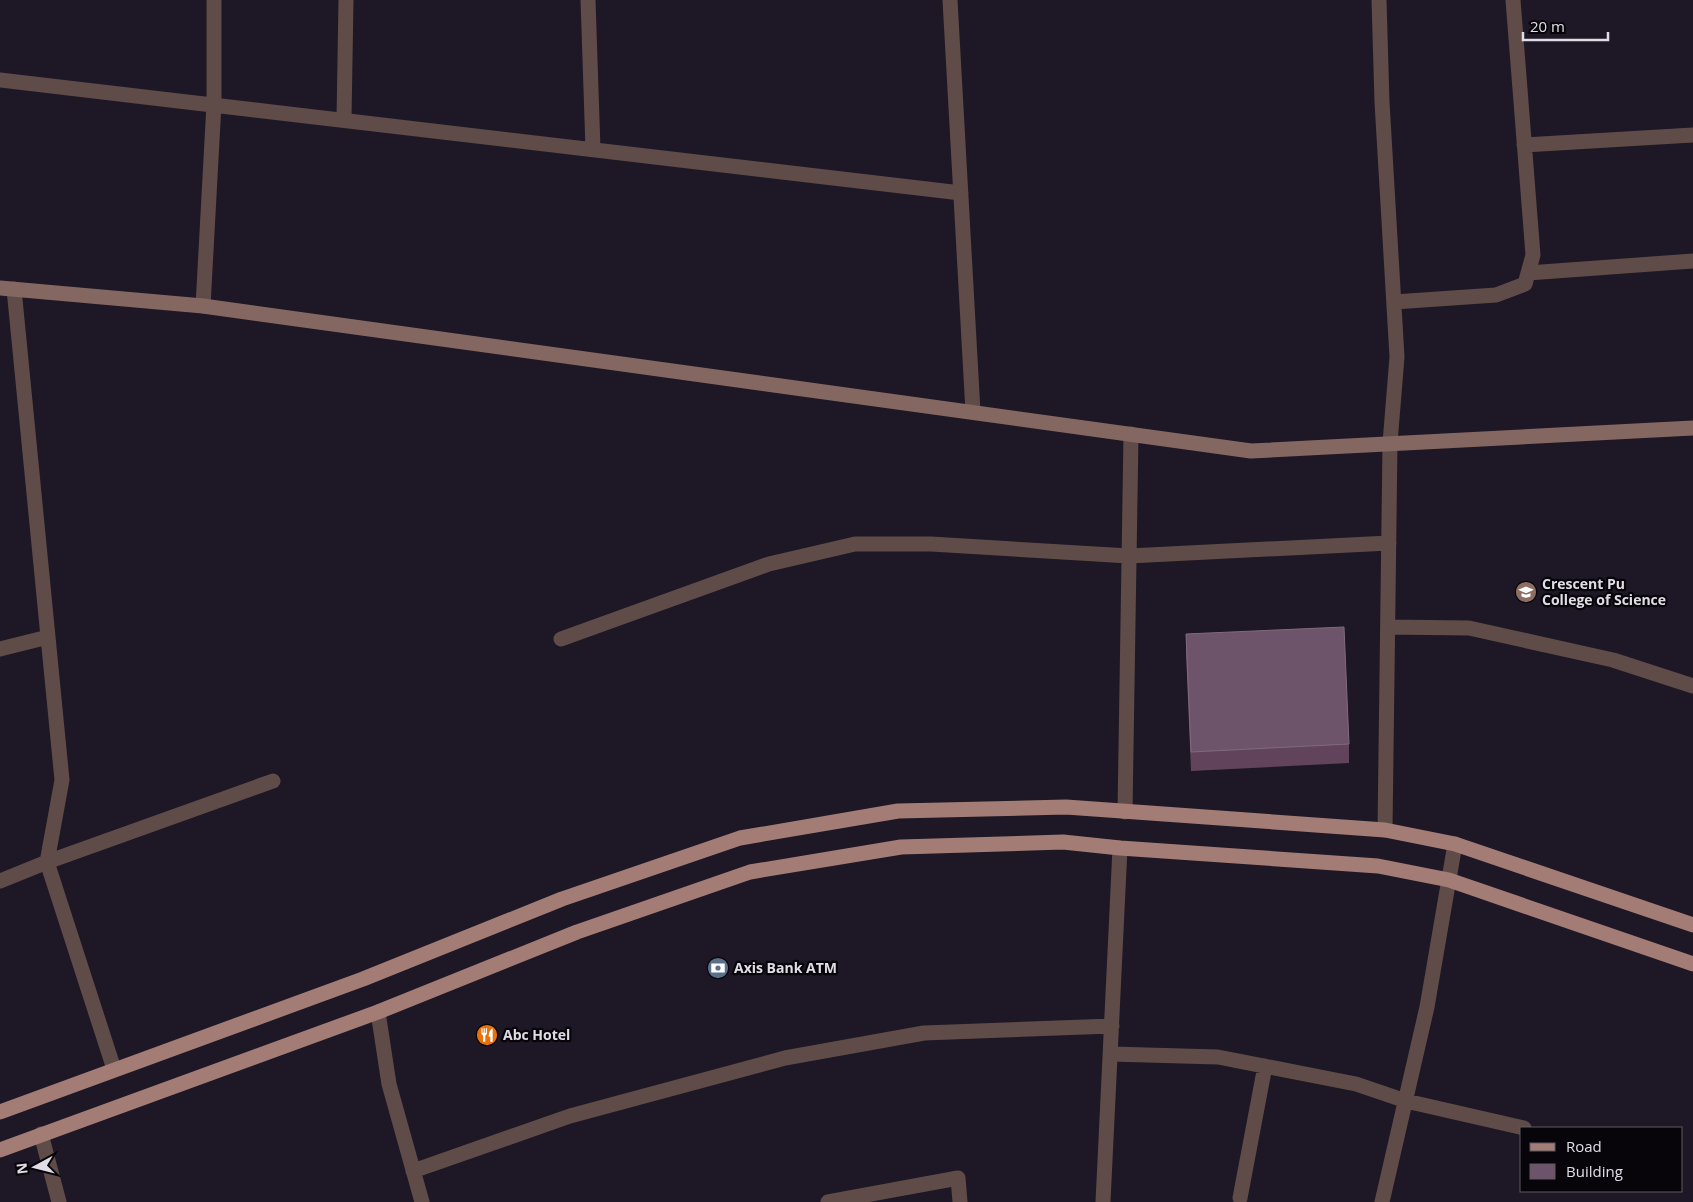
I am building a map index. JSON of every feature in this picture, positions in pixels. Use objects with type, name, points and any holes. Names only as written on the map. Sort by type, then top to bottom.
[{"type":"main road","points":[[0,1112],[363,979],[562,899],[740,838],[898,811],[1066,807],[1385,830],[1455,844],[1693,925]]},
{"type":"main road","points":[[0,1150],[378,1012],[577,932],[750,872],[901,847],[1063,842],[1120,848],[1378,866],[1449,880],[1693,964]]},
{"type":"street","points":[[203,306],[214,104],[214,0]]},
{"type":"street","points":[[344,119],[346,0]]},
{"type":"street","points":[[588,0],[594,149]]},
{"type":"street","points":[[950,0],[973,412]]},
{"type":"street","points":[[1378,0],[1397,358],[1390,444],[1385,830]]},
{"type":"street","points":[[1394,302],[1496,295],[1525,284],[1533,255],[1513,0]]},
{"type":"street","points":[[0,80],[961,193]]},
{"type":"street","points":[[1524,145],[1693,135]]},
{"type":"street","points":[[1528,273],[1693,261]]},
{"type":"street","points":[[114,1069],[47,862],[62,780],[48,637],[7,289],[203,306],[1251,450],[1693,428]]},
{"type":"street","points":[[1125,812],[1131,434]]},
{"type":"street","points":[[561,639],[769,564],[854,544],[931,544],[1129,556],[1389,543]]},
{"type":"street","points":[[1388,627],[1469,628],[1613,660],[1693,686]]},
{"type":"street","points":[[0,649],[48,637]]},
{"type":"street","points":[[0,881],[47,862],[273,782]]},
{"type":"street","points":[[1382,1202],[1427,1007],[1455,844]]},
{"type":"street","points":[[1103,1202],[1120,848]]},
{"type":"street","points":[[378,1012],[389,1084],[422,1202]]},
{"type":"street","points":[[413,1171],[570,1116],[785,1058],[924,1033],[1112,1026]]},
{"type":"street","points":[[1111,1054],[1218,1057],[1356,1084],[1406,1101],[1520,1127]]},
{"type":"street","points":[[1240,1198],[1265,1066]]},
{"type":"street","points":[[41,1134],[59,1202]]},
{"type":"street","points":[[828,1202],[958,1178],[960,1202]]},
{"type":"building","points":[[1344,627],[1349,744],[1191,752],[1186,634]]},
{"type":"place","name":"Crescent Pu College of Science","points":[[1526,592]]},
{"type":"place","name":"Axis Bank ATM","points":[[718,968]]},
{"type":"place","name":"Abc Hotel","points":[[487,1035]]}]
